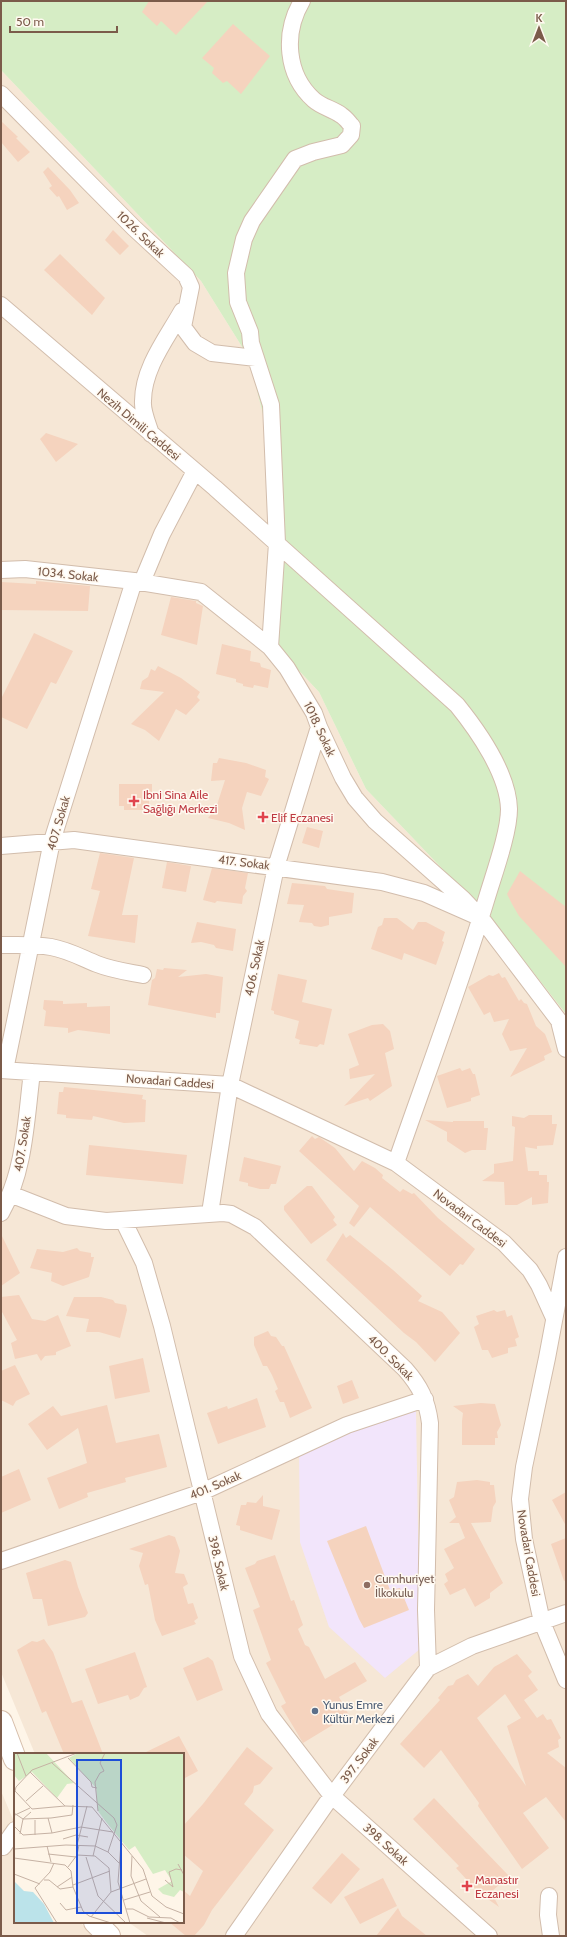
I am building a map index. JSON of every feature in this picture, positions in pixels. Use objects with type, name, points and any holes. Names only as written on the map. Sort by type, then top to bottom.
[{"type":"main road","points":[[1,1722],[14,1756]]},
{"type":"main road","points":[[96,1923],[109,1936]]},
{"type":"street","points":[[270,647],[277,544],[272,405],[251,343],[250,332],[238,302],[236,273],[244,239],[252,221],[295,159],[312,152],[342,145],[351,135],[352,126],[343,116],[316,101],[300,85],[291,63],[291,35],[296,11],[302,1]]},
{"type":"street","name":"1026. Sokak","points":[[1,94],[134,228],[186,276],[191,287],[186,304],[183,327],[195,343],[212,353],[256,358]]},
{"type":"street","points":[[151,434],[142,403],[145,383],[154,360],[186,304]]},
{"type":"street","name":"Nezih Dimili Caddesi","points":[[1,305],[195,471],[457,704],[476,728],[499,772],[507,794],[509,809],[508,823],[481,918],[396,1163]]},
{"type":"street","name":"407. Sokak","points":[[3,1070],[52,841],[138,581],[195,471]]},
{"type":"street","name":"1034. Sokak","points":[[1,570],[25,569],[138,581]]},
{"type":"street","name":"1018. Sokak","points":[[138,581],[201,592],[270,647],[287,668],[314,713],[343,778],[355,798],[375,820],[457,894],[481,918],[562,1026]]},
{"type":"street","name":"406. Sokak","points":[[210,1212],[230,1085],[276,867],[319,727]]},
{"type":"street","name":"417. Sokak","points":[[1,846],[74,840],[382,882],[424,893],[481,918]]},
{"type":"street","points":[[1,945],[29,944],[64,950],[103,966],[143,975]]},
{"type":"street","points":[[562,1026],[566,1049]]},
{"type":"street","name":"Novadari Caddesi","points":[[3,1070],[230,1085],[396,1163],[504,1243],[530,1270],[539,1285],[554,1318],[524,1467],[520,1499],[524,1539],[542,1622],[566,1680]]},
{"type":"street","name":"407. Sokak","points":[[1,1213],[10,1194],[19,1166],[32,1072]]},
{"type":"street","points":[[10,1194],[66,1216],[106,1221],[123,1220]]},
{"type":"street","name":"400. Sokak","points":[[123,1220],[210,1212],[231,1214],[255,1227],[405,1369],[422,1390],[430,1423],[431,1438],[426,1610],[428,1668]]},
{"type":"street","name":"398. Sokak","points":[[123,1220],[144,1263],[162,1326],[242,1656],[269,1714],[332,1796],[487,1935]]},
{"type":"street","points":[[554,1318],[566,1257]]},
{"type":"street","name":"401. Sokak","points":[[1,1561],[202,1492],[347,1425],[425,1399]]},
{"type":"street","name":"397. Sokak","points":[[234,1936],[332,1796],[428,1668],[472,1646],[566,1613]]},
{"type":"street","points":[[6,1848],[14,1832]]},
{"type":"street","points":[[549,1896],[548,1915],[551,1936]]},
{"type":"shaded area","points":[[1,70],[201,281],[249,358],[267,431],[273,643],[319,692],[366,789],[496,925],[566,1014],[566,1936],[148,1936],[129,1923],[184,1923],[184,1753],[35,1753],[1,1672]]},
{"type":"shaded area","name":"Cumhuriyet İlkokulu","points":[[416,1411],[420,1649],[385,1678],[329,1627],[300,1542],[299,1449]]},
{"type":"shaded area","points":[[1,1791],[14,1822],[14,1923],[81,1923],[94,1936],[1,1936]]},
{"type":"green space","points":[[1,1],[566,1],[566,1014],[496,925],[366,789],[319,692],[273,643],[267,431],[249,358],[201,281],[1,70]]},
{"type":"building","points":[[149,1],[208,1],[176,35],[161,21],[157,26],[142,12]]},
{"type":"building","points":[[233,24],[270,56],[241,94],[227,81],[223,83],[212,73],[214,68],[202,58]]},
{"type":"building","points":[[1,121],[18,137],[16,138],[30,152],[18,162],[1,142]]},
{"type":"building","points":[[48,167],[70,190],[79,203],[67,210],[59,196],[57,197],[49,188],[52,186],[43,172]]},
{"type":"building","points":[[113,230],[129,246],[120,255],[105,240]]},
{"type":"building","points":[[60,254],[105,298],[92,315],[44,270]]},
{"type":"building","points":[[46,433],[78,444],[56,462],[40,439]]},
{"type":"building","points":[[36,581],[90,586],[88,611],[1,610],[1,582],[36,584]]},
{"type":"building","points":[[171,597],[196,601],[196,603],[203,606],[197,645],[161,635]]},
{"type":"building","points":[[34,633],[73,651],[56,684],[51,682],[27,729],[1,717],[1,699]]},
{"type":"building","points":[[222,644],[251,651],[250,661],[260,663],[261,667],[271,670],[268,688],[254,685],[253,688],[243,686],[243,684],[236,682],[236,679],[216,674]]},
{"type":"building","points":[[158,666],[181,678],[200,692],[197,697],[200,700],[186,715],[176,709],[159,741],[145,730],[131,724],[164,692],[140,689],[142,681],[148,677],[151,669],[155,671]]},
{"type":"building","points":[[219,758],[246,763],[266,770],[265,777],[269,779],[261,796],[247,792],[242,808],[245,830],[229,823],[208,818],[216,808],[225,780],[211,781],[213,763],[217,763]]},
{"type":"building","name":"Ibni Sina Aile Sağlığı Merkezi","points":[[119,784],[152,784],[152,796],[149,796],[149,805],[145,805],[145,810],[124,810],[124,806],[119,806]]},
{"type":"building","points":[[307,827],[323,831],[319,848],[302,843]]},
{"type":"building","points":[[100,853],[134,858],[122,915],[138,915],[135,943],[88,936],[100,891],[91,889]]},
{"type":"building","points":[[167,862],[191,866],[186,892],[162,888]]},
{"type":"building","points":[[212,868],[248,873],[245,888],[247,891],[243,896],[242,904],[217,901],[215,903],[203,900]]},
{"type":"building","points":[[520,871],[566,907],[566,967],[519,916],[507,894]]},
{"type":"building","points":[[292,883],[325,886],[327,889],[354,893],[352,913],[329,917],[329,925],[321,927],[314,926],[312,923],[299,922],[304,905],[287,904]]},
{"type":"building","points":[[384,918],[397,918],[413,930],[418,922],[426,922],[445,932],[442,941],[444,942],[436,965],[404,953],[402,960],[371,949],[378,927],[382,925]]},
{"type":"building","points":[[197,922],[236,929],[233,951],[216,948],[214,945],[201,942],[191,943]]},
{"type":"building","points":[[164,968],[187,970],[178,977],[206,974],[223,977],[220,1013],[216,1013],[216,1018],[148,1005],[152,980],[155,978],[157,969],[163,970]]},
{"type":"building","points":[[499,973],[502,978],[505,977],[519,1001],[521,999],[527,1004],[536,1026],[545,1034],[552,1052],[544,1056],[545,1060],[510,1077],[527,1048],[510,1051],[502,1034],[509,1019],[494,1022],[490,1012],[484,1015],[468,987],[489,975],[493,976]]},
{"type":"building","points":[[278,974],[307,980],[302,1002],[332,1009],[324,1045],[320,1044],[317,1047],[299,1044],[300,1040],[295,1038],[299,1021],[274,1014],[274,1011],[271,1010]]},
{"type":"building","points":[[44,1000],[63,1001],[63,1004],[87,1003],[87,1007],[110,1006],[110,1034],[78,1030],[68,1033],[68,1028],[44,1026],[46,1011],[43,1009]]},
{"type":"building","points":[[383,1024],[390,1031],[394,1049],[385,1053],[392,1086],[370,1101],[368,1098],[344,1106],[375,1074],[350,1079],[349,1069],[359,1065],[348,1034],[372,1025]]},
{"type":"building","points":[[460,1068],[462,1071],[470,1068],[473,1074],[475,1074],[480,1095],[471,1098],[471,1101],[447,1108],[437,1076]]},
{"type":"building","points":[[64,1087],[143,1095],[142,1099],[146,1100],[145,1122],[124,1123],[93,1116],[92,1120],[66,1118],[66,1115],[57,1114],[59,1092],[63,1092]]},
{"type":"building","points":[[529,1115],[552,1115],[552,1124],[557,1124],[553,1145],[537,1146],[537,1149],[525,1147],[528,1171],[539,1171],[539,1175],[547,1175],[547,1182],[549,1182],[548,1203],[532,1205],[532,1197],[517,1205],[505,1205],[504,1182],[482,1181],[494,1173],[494,1164],[513,1161],[515,1127],[512,1126],[512,1116],[524,1118]]},
{"type":"building","points":[[425,1120],[453,1122],[484,1121],[484,1128],[488,1128],[486,1150],[472,1150],[465,1153],[447,1141],[447,1132]]},
{"type":"building","points":[[312,1136],[315,1139],[319,1137],[335,1148],[354,1171],[362,1161],[375,1168],[383,1175],[382,1178],[400,1192],[403,1189],[412,1194],[414,1193],[438,1218],[475,1249],[463,1265],[460,1264],[450,1276],[370,1207],[354,1227],[349,1223],[359,1206],[299,1151]]},
{"type":"building","points":[[89,1145],[187,1155],[183,1184],[86,1175]]},
{"type":"building","points":[[244,1157],[281,1166],[276,1184],[271,1184],[269,1189],[260,1189],[248,1186],[248,1183],[239,1181]]},
{"type":"building","points":[[307,1186],[312,1186],[335,1217],[333,1220],[337,1225],[311,1244],[284,1210],[284,1206]]},
{"type":"building","points":[[343,1233],[346,1238],[350,1235],[393,1270],[422,1296],[418,1301],[442,1312],[460,1333],[435,1362],[416,1342],[404,1333],[326,1260]]},
{"type":"building","points":[[1,1234],[20,1273],[1,1286]]},
{"type":"building","points":[[77,1248],[80,1251],[91,1253],[91,1257],[94,1257],[89,1277],[63,1286],[51,1281],[52,1273],[30,1268],[37,1249],[63,1252]]},
{"type":"building","points":[[19,1295],[32,1319],[45,1321],[58,1315],[71,1346],[56,1352],[56,1355],[45,1356],[41,1361],[37,1354],[15,1359],[11,1343],[17,1340],[1,1310],[1,1297]]},
{"type":"building","points":[[74,1297],[101,1297],[113,1300],[115,1303],[126,1305],[127,1310],[120,1338],[99,1332],[86,1332],[89,1319],[66,1316]]},
{"type":"building","points":[[494,1310],[497,1312],[505,1310],[507,1317],[512,1315],[519,1337],[515,1339],[517,1346],[508,1348],[508,1353],[492,1358],[488,1350],[482,1350],[474,1327],[479,1324],[476,1316]]},
{"type":"building","points":[[268,1331],[271,1336],[276,1337],[282,1346],[284,1346],[312,1408],[290,1418],[284,1402],[280,1402],[275,1391],[278,1389],[272,1375],[267,1366],[263,1366],[254,1345],[254,1337]]},
{"type":"building","points":[[143,1358],[150,1392],[115,1399],[109,1366]]},
{"type":"building","points":[[15,1365],[30,1394],[16,1401],[13,1406],[1,1400],[1,1371]]},
{"type":"building","points":[[352,1380],[359,1398],[343,1404],[337,1386]]},
{"type":"building","points":[[257,1398],[266,1427],[218,1444],[207,1413],[227,1406],[228,1409]]},
{"type":"building","points":[[481,1403],[495,1404],[501,1425],[497,1432],[498,1438],[495,1438],[495,1445],[462,1445],[463,1413],[453,1406]]},
{"type":"building","points":[[107,1405],[116,1443],[159,1434],[167,1467],[125,1478],[126,1482],[87,1493],[88,1497],[59,1509],[47,1478],[87,1463],[78,1428],[47,1450],[28,1424],[53,1406],[61,1416]]},
{"type":"building","points":[[19,1469],[31,1500],[1,1513],[1,1477]]},
{"type":"building","points":[[477,1480],[490,1482],[490,1485],[494,1485],[496,1502],[493,1507],[491,1522],[471,1523],[503,1583],[490,1593],[490,1598],[475,1607],[465,1588],[450,1595],[444,1584],[448,1581],[445,1574],[454,1568],[444,1549],[465,1538],[459,1523],[449,1523],[456,1517],[449,1500],[454,1497],[457,1482]]},
{"type":"building","points":[[566,1492],[566,1526],[552,1500]]},
{"type":"building","points":[[263,1495],[263,1506],[280,1510],[272,1540],[240,1530],[240,1526],[236,1525],[241,1505],[246,1505],[247,1502],[256,1503]]},
{"type":"building","points":[[366,1526],[390,1590],[400,1588],[409,1610],[364,1628],[327,1541]]},
{"type":"building","points":[[169,1535],[175,1537],[180,1551],[175,1573],[184,1574],[188,1584],[183,1587],[188,1604],[193,1603],[198,1618],[194,1621],[196,1624],[162,1636],[155,1620],[148,1584],[145,1585],[139,1566],[143,1553],[129,1549]]},
{"type":"building","points":[[566,1538],[566,1580],[564,1581],[551,1544]]},
{"type":"building","points":[[275,1555],[291,1601],[294,1600],[303,1625],[298,1629],[305,1645],[309,1647],[325,1679],[355,1662],[367,1681],[339,1697],[349,1715],[303,1743],[281,1706],[286,1703],[266,1663],[271,1660],[253,1610],[260,1607],[245,1568],[255,1564],[257,1561]]},
{"type":"building","points":[[65,1560],[71,1562],[78,1587],[88,1613],[85,1617],[48,1626],[42,1599],[33,1599],[26,1573]]},
{"type":"building","points":[[44,1639],[53,1652],[72,1703],[82,1700],[103,1753],[64,1753],[46,1711],[42,1713],[17,1650],[32,1641],[37,1642]]},
{"type":"building","points":[[135,1652],[147,1687],[144,1688],[139,1696],[130,1700],[128,1695],[98,1704],[85,1669]]},
{"type":"building","points":[[517,1654],[532,1672],[528,1676],[538,1690],[524,1700],[537,1718],[543,1714],[547,1720],[551,1719],[561,1738],[558,1740],[559,1747],[547,1753],[566,1768],[566,1822],[546,1797],[523,1813],[549,1848],[522,1869],[478,1806],[479,1803],[441,1750],[424,1768],[400,1744],[440,1700],[438,1698],[448,1686],[453,1685],[456,1680],[468,1674],[478,1686],[494,1667]],"holes":[[[505,1694],[521,1718],[507,1726],[526,1786],[477,1718]]]},
{"type":"building","points":[[208,1657],[213,1661],[223,1690],[197,1701],[183,1668]]},
{"type":"building","points":[[179,1736],[198,1771],[184,1778],[184,1753],[144,1753]]},
{"type":"building","points":[[247,1747],[273,1768],[260,1784],[254,1786],[253,1792],[244,1804],[274,1830],[212,1910],[204,1925],[194,1936],[186,1936],[170,1923],[184,1923],[184,1891],[190,1896],[203,1871],[184,1855],[184,1825],[203,1804]]},
{"type":"building","points":[[434,1798],[509,1876],[491,1892],[499,1907],[478,1892],[456,1868],[459,1866],[413,1819]]},
{"type":"building","points":[[342,1853],[360,1869],[331,1904],[312,1888]]},
{"type":"building","points":[[383,1878],[397,1906],[360,1924],[344,1897]]},
{"type":"building","points":[[398,1908],[402,1916],[427,1936],[376,1936]]},
{"type":"place","name":"Ibni Sina Aile Sağlığı Merkezi","points":[[134,801]]},
{"type":"place","name":"Elif Eczanesi","points":[[263,817]]},
{"type":"place","name":"Cumhuriyet İlkokulu","points":[[367,1585]]},
{"type":"place","name":"Yunus Emre Kültür Merkezi","points":[[315,1711]]},
{"type":"place","name":"Manastır Eczanesi","points":[[467,1886]]}]
